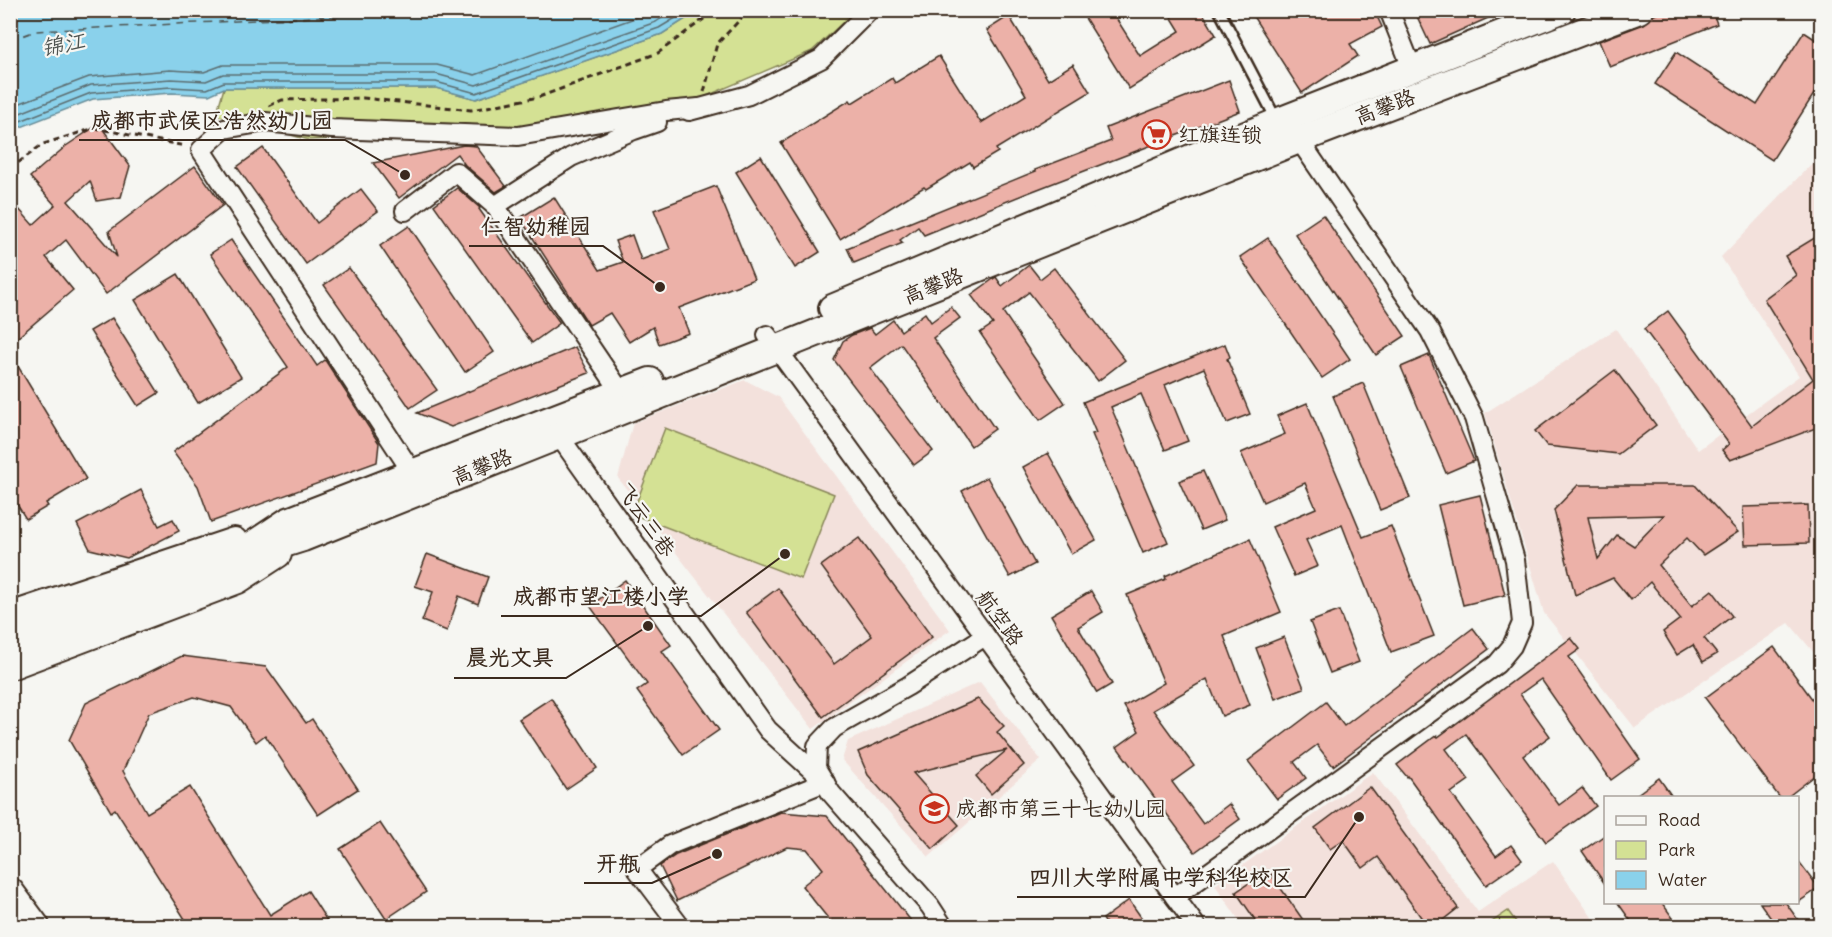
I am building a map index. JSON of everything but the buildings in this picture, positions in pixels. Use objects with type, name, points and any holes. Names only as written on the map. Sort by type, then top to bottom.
[{"type":"main road","name":"高攀路","points":[[10,641],[227,562],[412,472],[556,427],[621,392],[772,342],[1281,120],[1562,10]]},
{"type":"main road","name":"高攀路","points":[[296,529],[772,342],[1639,10]]},
{"type":"main road","points":[[10,616],[222,545],[296,529]]},
{"type":"main road","points":[[10,666],[238,580],[296,529]]},
{"type":"main road","points":[[10,891],[36,927]]},
{"type":"street","points":[[495,206],[572,157],[634,130],[699,108],[749,95],[820,59],[870,10]]},
{"type":"street","points":[[1389,10],[1412,68]]},
{"type":"street","points":[[412,472],[201,150],[224,129],[265,122],[332,129],[518,136],[666,111],[699,108]]},
{"type":"street","points":[[1175,897],[1497,664],[1512,646],[1522,623],[1515,560],[1474,418],[1430,332],[1299,140],[1281,120]]},
{"type":"street","points":[[405,211],[456,172],[495,206],[621,392]]},
{"type":"street","name":"航空路","points":[[772,342],[1196,927]]},
{"type":"street","name":"飞云三巷","points":[[556,427],[768,730],[825,782]]},
{"type":"street","points":[[944,927],[930,906],[831,793],[816,768],[817,746],[834,728],[908,686],[985,636]]},
{"type":"street","points":[[680,927],[637,869],[670,845],[825,782]]},
{"type":"lane","points":[[1219,10],[1281,120]]},
{"type":"path","points":[[262,110],[282,100],[363,98],[471,110],[539,97],[658,53],[716,10]]},
{"type":"path","points":[[699,108],[717,44],[749,10]]},
{"type":"path","points":[[10,169],[43,144],[95,128],[201,150]]},
{"type":"shaded area","points":[[1821,154],[1821,661],[1789,623],[1635,728],[1544,613],[1485,413],[1616,329],[1698,450],[1799,376],[1721,257]]},
{"type":"shaded area","points":[[745,380],[778,397],[950,630],[813,729],[618,478],[633,423]]},
{"type":"shaded area","name":"成都市第三十七幼儿园","points":[[980,682],[1041,760],[929,857],[842,760],[848,741]]},
{"type":"shaded area","points":[[1373,772],[1478,912],[1553,861],[1598,926],[1243,926],[1215,885]]},
{"type":"green space","points":[[698,11],[855,11],[812,51],[697,100],[508,133],[309,140],[216,115],[224,88],[436,88],[476,99],[662,34]]},
{"type":"green space","points":[[665,428],[834,494],[801,579],[632,514]]},
{"type":"green space","points":[[1508,911],[1519,926],[1486,926]]},
{"type":"water","name":"锦江","points":[[11,10],[698,11],[662,34],[476,99],[436,88],[224,88],[209,95],[172,93],[93,99],[11,131]]},
{"type":"ferry route","points":[[10,40],[36,31],[336,16],[389,10]]},
{"type":"place","name":"红旗连锁","points":[[1157,135]]},
{"type":"place","name":"成都市武侯区浩然幼儿园","points":[[405,175]]},
{"type":"place","name":"仁智幼稚园","points":[[660,287]]},
{"type":"place","name":"成都市望江楼小学","points":[[785,554]]},
{"type":"place","name":"晨光文具","points":[[648,626]]},
{"type":"place","name":"成都市第三十七幼儿园","points":[[935,809]]},
{"type":"place","name":"四川大学附属中学科华校区","points":[[1359,817]]},
{"type":"place","name":"开瓶","points":[[717,854]]}]
